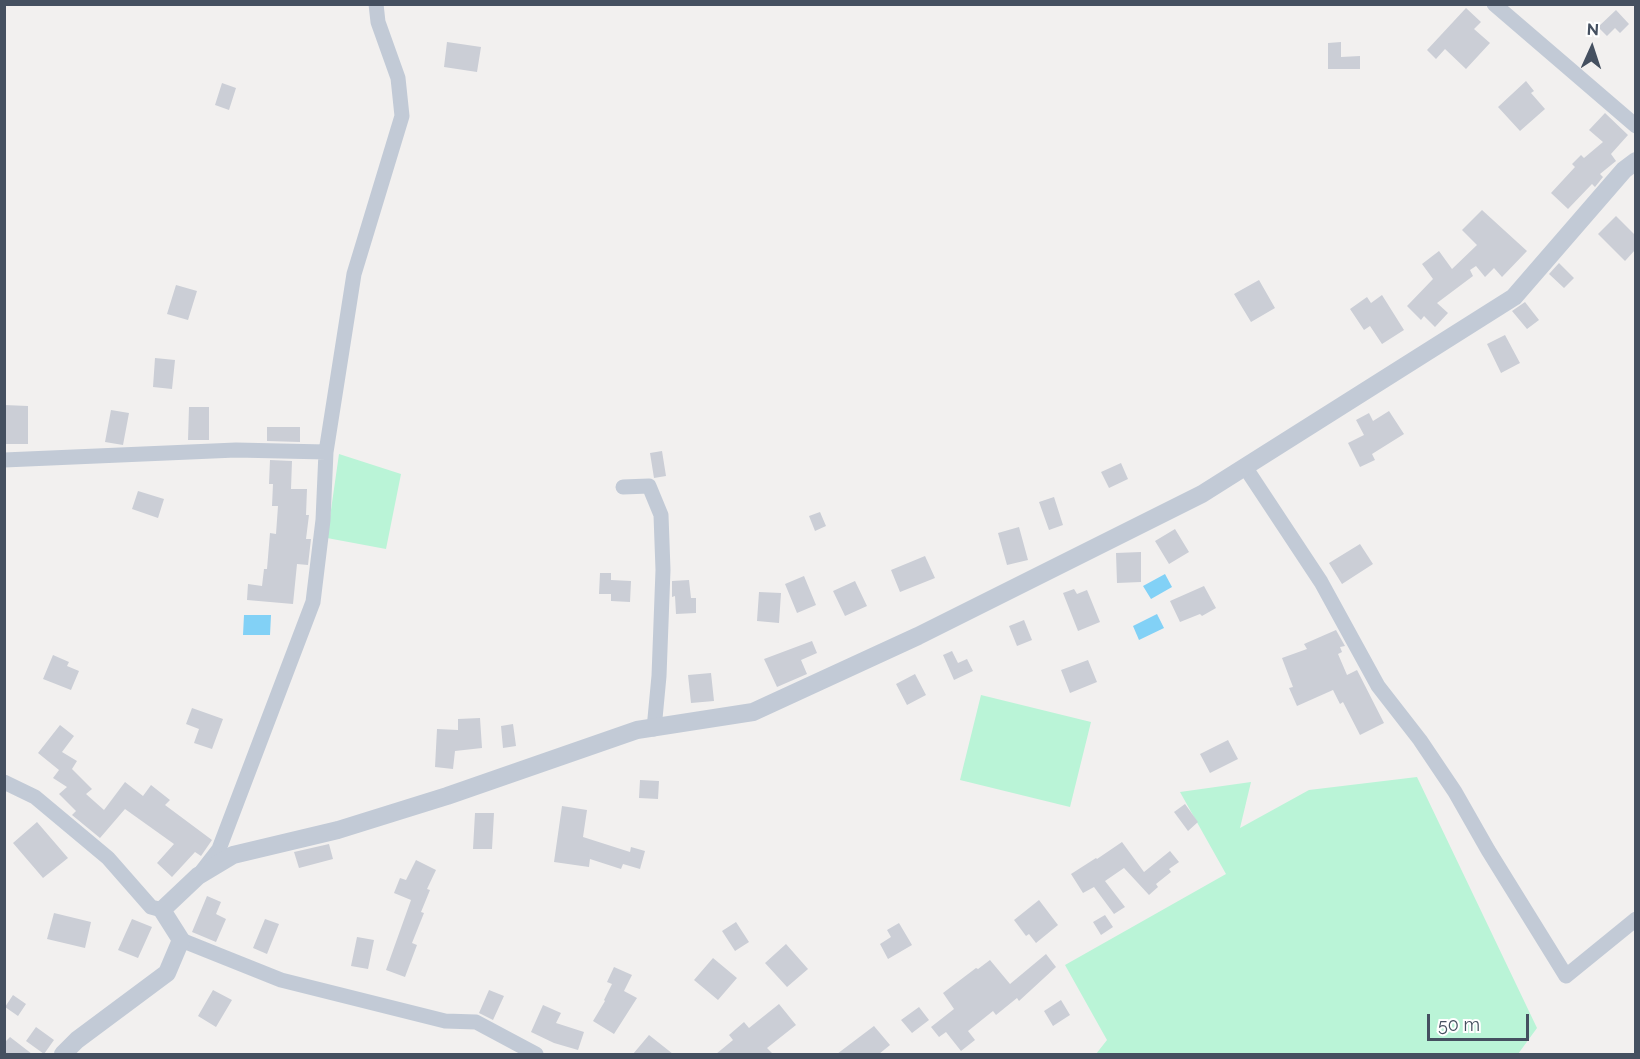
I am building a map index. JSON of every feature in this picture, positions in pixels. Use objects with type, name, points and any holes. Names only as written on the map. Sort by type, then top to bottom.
[{"type":"street","points":[[162,910],[198,876],[219,849],[313,602],[323,520],[326,452],[354,274],[402,116],[398,78],[378,22],[376,4]]},
{"type":"street","points":[[1494,4],[1635,126]]},
{"type":"street","points":[[198,876],[233,855],[338,830],[447,796],[637,730],[753,712],[918,636],[1202,494],[1514,297],[1624,170],[1635,161]]},
{"type":"street","points":[[4,460],[237,450],[326,452]]},
{"type":"street","points":[[1245,467],[1321,582],[1378,686],[1420,740],[1455,792],[1566,976],[1635,919]]},
{"type":"street","points":[[623,487],[649,486],[661,515],[663,581],[654,729]]},
{"type":"street","points":[[4,782],[35,796],[108,858],[151,907],[162,910],[181,940],[281,980],[445,1021],[476,1022],[536,1054]]},
{"type":"street","points":[[63,1054],[76,1040],[167,973],[181,940]]},
{"type":"green space","points":[[339,454],[401,474],[386,549],[327,538]]},
{"type":"green space","points":[[981,695],[1091,722],[1070,807],[960,780]]},
{"type":"green space","points":[[1417,777],[1537,1028],[1518,1054],[1096,1054],[1107,1040],[1065,965],[1226,874],[1180,792],[1251,782],[1240,828],[1309,790]]},
{"type":"water","points":[[1165,574],[1172,587],[1151,599],[1143,586]]},
{"type":"water","points":[[1157,614],[1164,628],[1139,640],[1133,626]]},
{"type":"water","points":[[244,615],[271,615],[270,635],[243,635]]},
{"type":"building","points":[[1466,8],[1481,22],[1474,29],[1490,43],[1466,69],[1445,49],[1436,59],[1427,50]]},
{"type":"building","points":[[1616,10],[1629,24],[1620,33],[1615,28],[1607,36],[1598,27]]},
{"type":"building","points":[[447,42],[481,47],[477,72],[444,67]]},
{"type":"building","points":[[1341,42],[1341,57],[1360,56],[1360,69],[1328,69],[1328,43]]},
{"type":"building","points":[[1526,81],[1534,91],[1531,93],[1545,109],[1520,131],[1498,107]]},
{"type":"building","points":[[222,83],[236,88],[229,110],[215,105]]},
{"type":"building","points":[[1605,113],[1628,135],[1611,154],[1616,161],[1600,174],[1603,177],[1595,187],[1592,184],[1568,209],[1551,193],[1575,167],[1572,164],[1581,155],[1584,158],[1603,142],[1589,130]]},
{"type":"building","points":[[1482,210],[1527,251],[1502,277],[1494,268],[1485,277],[1476,266],[1470,270],[1473,276],[1437,303],[1448,313],[1435,327],[1424,316],[1421,320],[1407,306],[1433,279],[1422,264],[1439,251],[1452,269],[1477,245],[1462,230]]},
{"type":"building","points":[[1616,216],[1635,235],[1635,250],[1625,261],[1598,234]]},
{"type":"building","points":[[1559,263],[1574,278],[1564,288],[1549,274]]},
{"type":"building","points":[[1259,280],[1275,308],[1251,322],[1234,294]]},
{"type":"building","points":[[176,285],[197,291],[188,320],[167,314]]},
{"type":"building","points":[[1382,295],[1404,330],[1382,344],[1370,326],[1364,330],[1350,309],[1367,297],[1371,303]]},
{"type":"building","points":[[1525,302],[1539,320],[1527,329],[1512,311]]},
{"type":"building","points":[[1505,335],[1520,363],[1501,373],[1487,344]]},
{"type":"building","points":[[155,358],[175,360],[172,389],[153,387]]},
{"type":"building","points":[[4,405],[28,406],[28,444],[4,444]]},
{"type":"building","points":[[189,407],[209,407],[209,440],[188,440]]},
{"type":"building","points":[[111,410],[129,413],[123,445],[105,442]]},
{"type":"building","points":[[1389,411],[1404,434],[1372,454],[1375,460],[1360,467],[1348,443],[1364,435],[1356,420],[1369,413],[1373,421]]},
{"type":"building","points":[[267,427],[300,427],[300,442],[267,441]]},
{"type":"building","points":[[662,451],[666,476],[654,478],[650,453]]},
{"type":"building","points":[[270,460],[292,461],[291,489],[307,489],[306,515],[309,515],[306,539],[311,539],[308,565],[297,564],[293,604],[247,600],[248,584],[262,586],[264,569],[267,569],[270,533],[276,534],[278,506],[272,506],[273,484],[269,484]]},
{"type":"building","points":[[1121,463],[1128,479],[1109,488],[1101,472]]},
{"type":"building","points":[[138,491],[164,499],[158,518],[132,509]]},
{"type":"building","points":[[1054,497],[1063,525],[1049,530],[1039,502]]},
{"type":"building","points":[[820,512],[826,526],[815,531],[809,516]]},
{"type":"building","points":[[1019,527],[1028,560],[1007,565],[998,533]]},
{"type":"building","points":[[1175,529],[1189,552],[1169,564],[1155,541]]},
{"type":"building","points":[[1360,544],[1373,564],[1342,584],[1329,563]]},
{"type":"building","points":[[1141,552],[1141,582],[1117,583],[1116,553]]},
{"type":"building","points":[[925,556],[935,578],[900,592],[891,570]]},
{"type":"building","points":[[600,573],[611,573],[611,580],[631,581],[630,602],[611,601],[611,594],[599,594]]},
{"type":"building","points":[[804,576],[816,605],[797,613],[785,584]]},
{"type":"building","points":[[689,580],[691,598],[696,598],[696,613],[676,614],[675,596],[672,597],[672,581]]},
{"type":"building","points":[[855,581],[867,606],[845,616],[833,591]]},
{"type":"building","points":[[1204,586],[1216,608],[1202,616],[1200,614],[1180,622],[1170,601]]},
{"type":"building","points":[[1074,589],[1077,594],[1087,590],[1100,622],[1078,631],[1063,593]]},
{"type":"building","points":[[759,592],[781,593],[779,623],[757,621]]},
{"type":"building","points":[[1024,620],[1032,640],[1017,646],[1009,626]]},
{"type":"building","points":[[1336,630],[1345,646],[1340,647],[1342,652],[1338,654],[1347,675],[1357,670],[1384,723],[1360,735],[1343,702],[1340,704],[1333,690],[1297,706],[1289,688],[1293,687],[1282,658],[1307,649],[1304,644]]},
{"type":"building","points":[[812,641],[817,653],[801,660],[807,674],[777,687],[764,659]]},
{"type":"building","points":[[952,651],[958,663],[967,659],[973,671],[954,680],[943,655]]},
{"type":"building","points":[[53,655],[69,662],[67,666],[79,671],[71,690],[43,679]]},
{"type":"building","points":[[1088,660],[1097,682],[1070,693],[1061,670]]},
{"type":"building","points":[[711,673],[714,701],[691,703],[688,675]]},
{"type":"building","points":[[915,674],[926,695],[907,705],[896,684]]},
{"type":"building","points":[[192,708],[223,719],[212,749],[194,743],[199,729],[186,724]]},
{"type":"building","points":[[480,718],[482,748],[455,751],[453,769],[435,767],[437,729],[458,730],[458,719]]},
{"type":"building","points":[[513,724],[516,746],[503,748],[501,726]]},
{"type":"building","points":[[60,725],[74,736],[62,752],[77,761],[72,769],[92,789],[86,794],[104,810],[125,782],[143,796],[151,785],[170,800],[165,805],[212,840],[201,856],[195,852],[172,877],[157,863],[174,844],[125,809],[100,838],[72,815],[76,811],[59,794],[67,787],[53,778],[59,770],[38,753]]},
{"type":"building","points":[[1228,740],[1238,759],[1210,773],[1200,754]]},
{"type":"building","points":[[640,780],[659,781],[658,799],[639,798]]},
{"type":"building","points":[[1185,804],[1198,822],[1188,831],[1174,812]]},
{"type":"building","points":[[562,806],[587,810],[583,837],[630,852],[631,847],[645,851],[640,869],[623,864],[621,869],[590,859],[589,867],[554,862]]},
{"type":"building","points":[[475,813],[494,813],[492,849],[473,849]]},
{"type":"building","points":[[37,822],[68,858],[43,878],[13,843]]},
{"type":"building","points":[[1122,842],[1144,872],[1170,851],[1179,862],[1169,869],[1171,872],[1156,884],[1158,887],[1149,895],[1124,868],[1105,881],[1125,907],[1114,914],[1094,887],[1083,893],[1071,874]]},
{"type":"building","points":[[329,844],[333,859],[299,868],[294,852]]},
{"type":"building","points":[[416,860],[436,870],[427,889],[430,890],[421,912],[424,913],[412,943],[417,945],[405,977],[386,970],[411,900],[394,893],[400,878],[406,880]]},
{"type":"building","points":[[207,896],[221,902],[216,914],[226,919],[216,942],[192,932]]},
{"type":"building","points":[[1039,900],[1058,925],[1036,943],[1029,934],[1026,936],[1014,920]]},
{"type":"building","points":[[54,913],[91,922],[85,948],[47,939]]},
{"type":"building","points":[[1105,915],[1113,927],[1101,935],[1093,922]]},
{"type":"building","points":[[132,919],[152,927],[138,958],[118,950]]},
{"type":"building","points":[[265,919],[279,924],[267,954],[253,948]]},
{"type":"building","points":[[736,922],[749,942],[735,951],[722,931]]},
{"type":"building","points":[[899,923],[912,945],[888,959],[880,944],[891,937],[887,930]]},
{"type":"building","points":[[357,937],[374,940],[368,969],[351,966]]},
{"type":"building","points":[[786,944],[808,969],[787,987],[765,963]]},
{"type":"building","points":[[1046,954],[1056,967],[1019,1001],[1017,998],[996,1015],[993,1011],[968,1031],[975,1040],[961,1051],[946,1032],[939,1037],[931,1027],[954,1009],[943,993],[976,968],[978,969],[990,960],[1010,984]]},
{"type":"building","points":[[713,958],[737,978],[718,1000],[694,980]]},
{"type":"building","points":[[614,967],[632,975],[624,991],[637,998],[614,1034],[593,1021],[612,984],[607,982]]},
{"type":"building","points":[[213,990],[232,1000],[216,1027],[198,1016]]},
{"type":"building","points":[[489,990],[504,996],[493,1020],[479,1013]]},
{"type":"building","points":[[13,995],[26,1004],[18,1016],[5,1007]]},
{"type":"building","points":[[1061,1000],[1070,1015],[1053,1026],[1044,1011]]},
{"type":"building","points":[[779,1004],[796,1025],[767,1048],[773,1054],[716,1054],[733,1040],[729,1035],[744,1022],[749,1028]]},
{"type":"building","points":[[543,1005],[561,1013],[556,1023],[584,1032],[578,1050],[554,1043],[531,1032]]},
{"type":"building","points":[[919,1007],[929,1020],[912,1033],[901,1020]]},
{"type":"building","points":[[874,1026],[890,1045],[879,1054],[837,1054]]},
{"type":"building","points":[[36,1027],[54,1040],[44,1054],[26,1041]]},
{"type":"building","points":[[649,1035],[673,1054],[633,1054]]},
{"type":"building","points":[[10,1037],[32,1054],[4,1054],[4,1043]]}]
